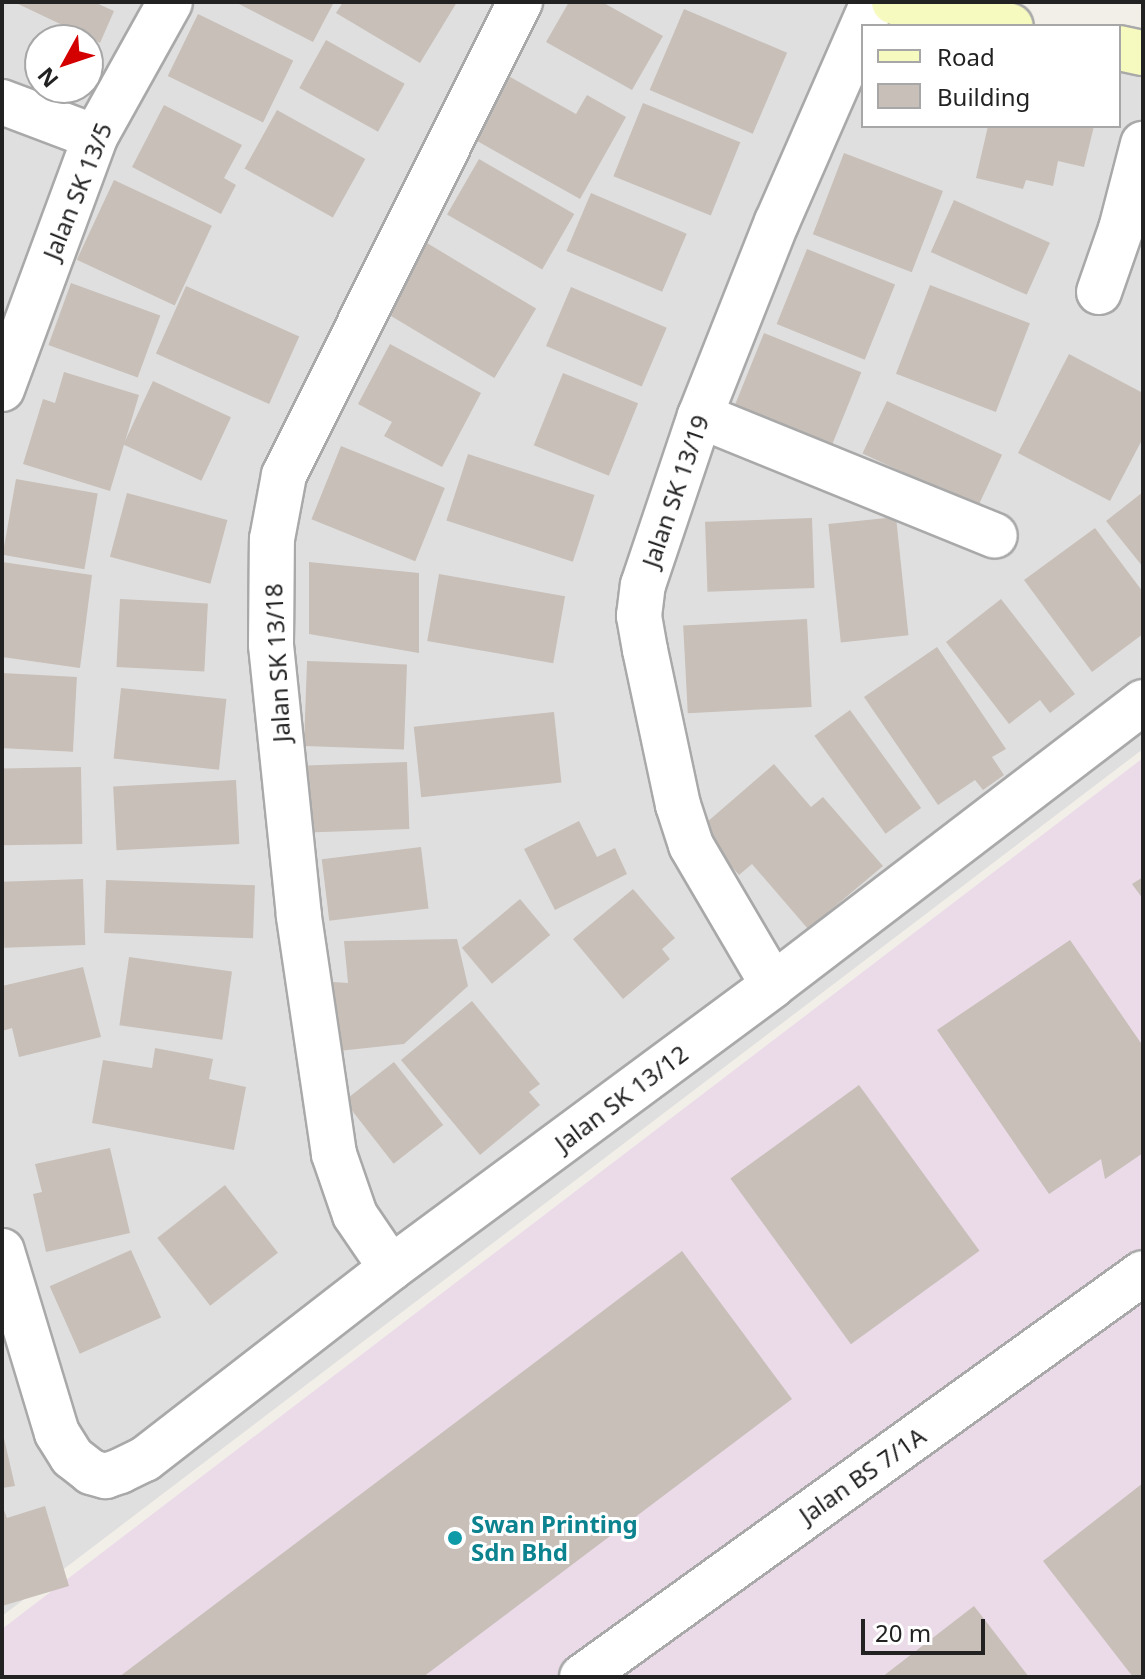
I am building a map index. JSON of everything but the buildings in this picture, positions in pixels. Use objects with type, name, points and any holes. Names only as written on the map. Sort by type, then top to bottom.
[{"type":"street","name":"Jalan SK 13/5","points":[[2,389],[95,137],[170,2]]},
{"type":"street","name":"Jalan SK 13/18","points":[[391,1268],[355,1215],[334,1154],[299,916],[271,645],[272,539],[284,475],[520,2]]},
{"type":"street","name":"Jalan SK 13/19","points":[[863,24],[873,2]]},
{"type":"street","points":[[894,2],[1001,24]]},
{"type":"street","name":"Jalan SK 13/19","points":[[773,985],[691,845],[678,805],[639,616],[643,585],[700,416],[777,222],[861,30]]},
{"type":"street","points":[[1121,48],[1143,53]]},
{"type":"street","points":[[2,102],[95,137]]},
{"type":"street","points":[[1099,292],[1121,229],[1143,144]]},
{"type":"street","points":[[700,416],[995,536]]},
{"type":"street","name":"Jalan SK 13/12","points":[[2,1251],[57,1433],[72,1457],[91,1472],[105,1476],[145,1459],[391,1268],[773,985],[1143,702]]},
{"type":"street","name":"Jalan BS 7/1A","points":[[582,1677],[1143,1273]]},
{"type":"shaded area","points":[[2,2],[897,2],[997,24],[861,24],[861,128],[1121,128],[1121,51],[1143,56],[1143,749],[2,1616]]},
{"type":"shaded area","points":[[1143,758],[1143,1677],[2,1677],[2,1629]]},
{"type":"place","name":"Swan Printing Sdn Bhd","points":[[455,1538]]}]
